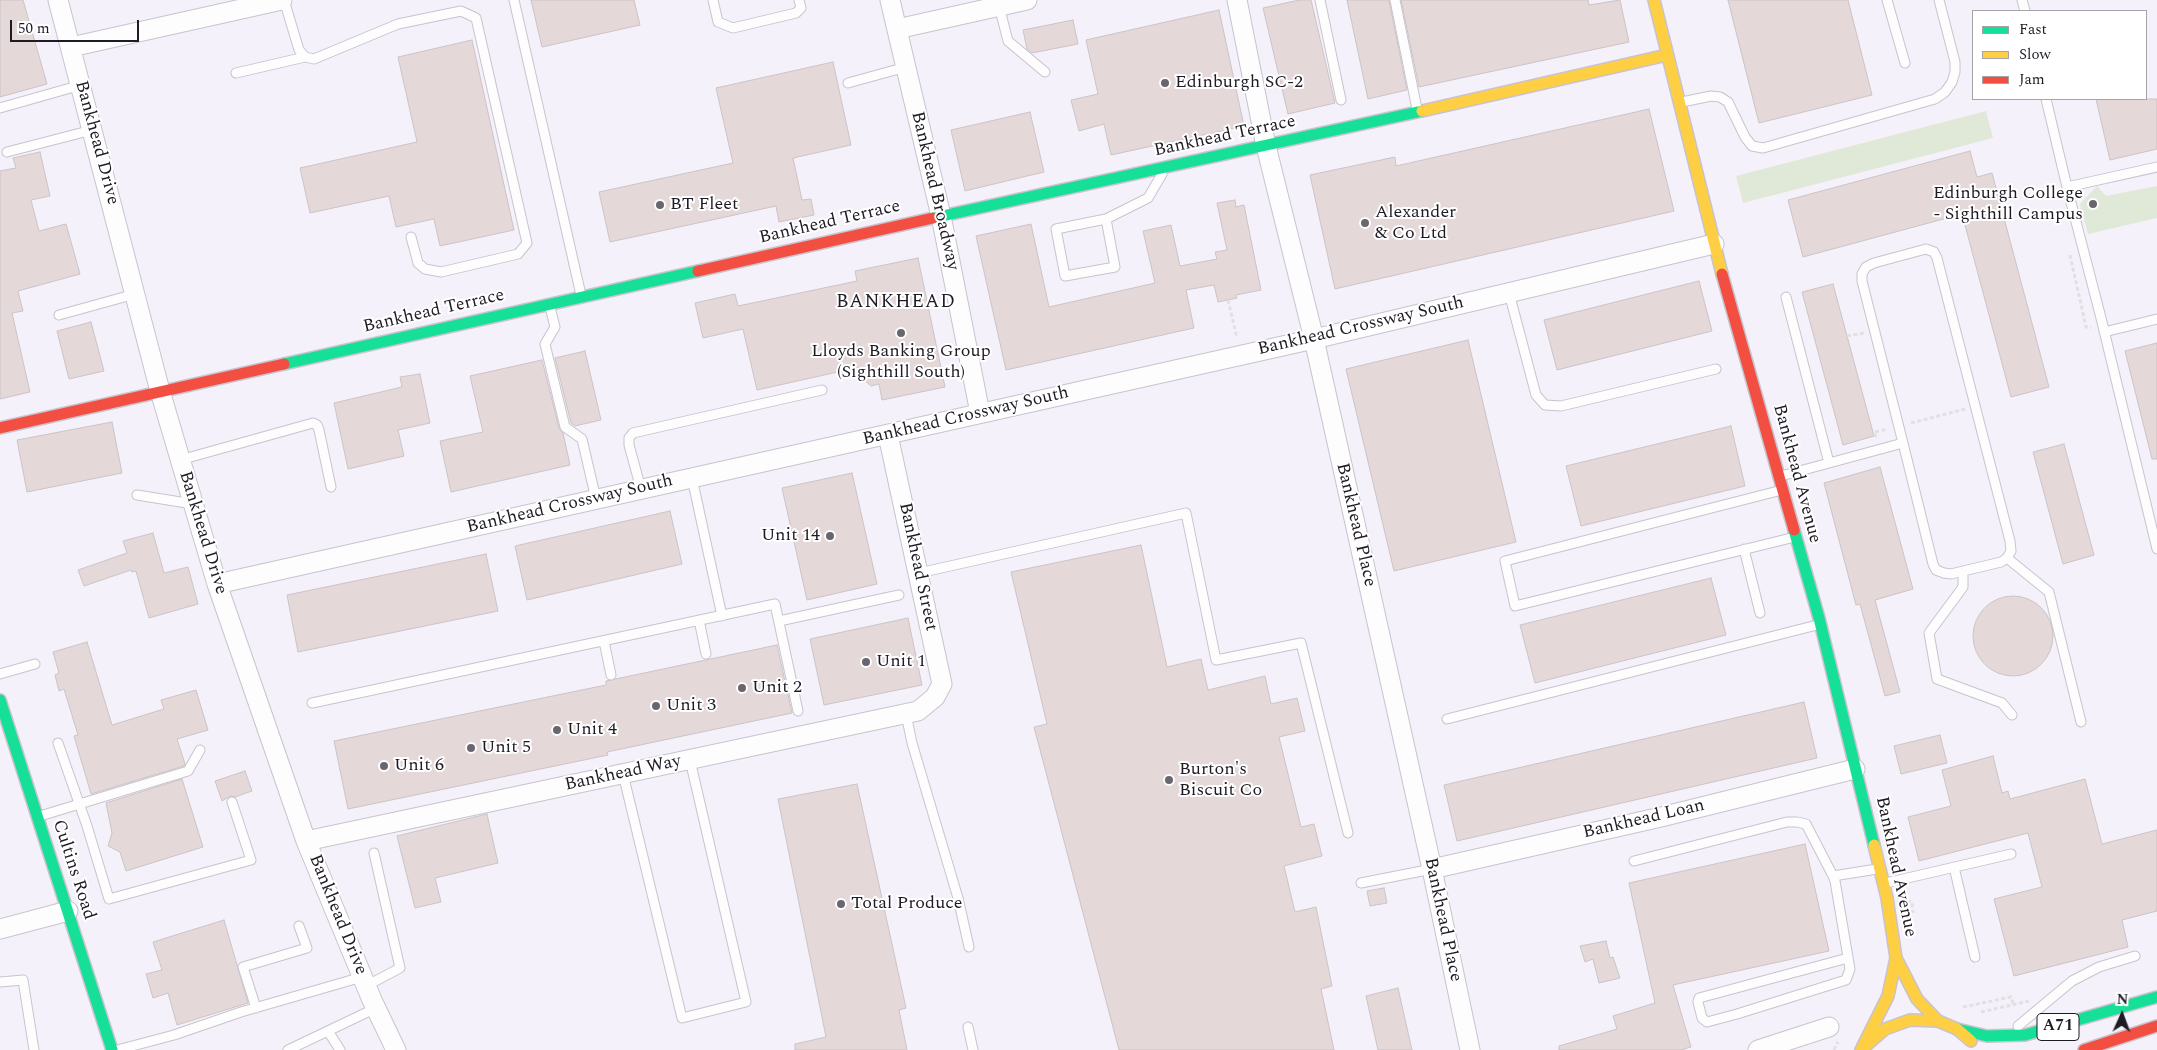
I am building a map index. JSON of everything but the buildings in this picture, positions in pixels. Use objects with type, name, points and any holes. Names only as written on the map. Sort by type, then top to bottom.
[{"type":"street","name":"Bankhead Drive","points":[[58,0],[160,390],[216,584],[306,841],[364,981],[396,1050]]},
{"type":"street","points":[[71,47],[283,0]]},
{"type":"street","name":"Bankhead Broadway","points":[[890,0],[941,216],[980,413]]},
{"type":"street","points":[[897,29],[1027,0]]},
{"type":"street","name":"Bankhead Place","points":[[1237,0],[1266,146],[1314,339],[1432,869],[1470,1050]]},
{"type":"street","name":"Bankhead Avenue","points":[[1654,0],[1714,244],[1820,624],[1880,869],[1896,958],[1917,999],[1938,1021]]},
{"type":"street","name":"Bankhead Terrace","points":[[0,428],[160,390],[941,216],[1266,146],[1667,55]]},
{"type":"street","name":"Bankhead Crossway South","points":[[216,584],[1314,339],[1714,244]]},
{"type":"street","name":"Bankhead Street","points":[[888,434],[942,684],[935,698]]},
{"type":"street","name":"Bankhead Way","points":[[306,841],[906,714],[918,711],[935,698]]},
{"type":"street","name":"Cultins Road","points":[[0,700],[112,1050]]},
{"type":"street","name":"Bankhead Loan","points":[[1432,869],[1661,817],[1855,769]]},
{"type":"street","points":[[0,929],[68,912]]},
{"type":"street","name":"Bankhead Avenue","points":[[1861,1049],[1888,996],[1896,958]]},
{"type":"street","name":"A71","points":[[1861,1049],[1885,1029],[1910,1020],[1938,1021],[1987,1036],[2004,1037],[2046,1030],[2157,997]]},
{"type":"street","name":"A71","points":[[2084,1050],[2157,1026]]},
{"type":"street","points":[[1758,1050],[1829,1027]]},
{"type":"street","name":"A71","points":[[1957,1028],[1977,1050]]},
{"type":"lane","points":[[283,0],[299,50],[305,56],[314,59],[398,24],[461,11],[476,18],[527,243],[518,254],[441,272],[425,269],[418,263],[411,237]]},
{"type":"lane","points":[[514,0],[581,297]]},
{"type":"lane","points":[[713,0],[718,22],[733,28],[796,14],[801,8],[799,0]]},
{"type":"lane","points":[[1320,0],[1341,100]]},
{"type":"lane","points":[[1395,0],[1417,112]]},
{"type":"lane","points":[[1887,0],[1905,63]]},
{"type":"lane","points":[[1679,102],[1711,96],[1720,97],[1728,102],[1745,137],[1752,146],[1763,148],[1935,99],[1945,92],[1952,82],[1955,72],[1955,62],[1938,0]]},
{"type":"lane","points":[[999,6],[1008,41],[1045,72]]},
{"type":"lane","points":[[236,73],[305,56]]},
{"type":"lane","points":[[848,83],[906,67]]},
{"type":"lane","points":[[0,108],[81,85]]},
{"type":"lane","points":[[2046,100],[2155,533],[2157,549]]},
{"type":"lane","points":[[7,152],[92,130]]},
{"type":"lane","points":[[2067,188],[2157,167]]},
{"type":"lane","points":[[1106,219],[1115,267],[1065,276],[1056,229],[1106,219],[1148,198],[1166,168]]},
{"type":"lane","points":[[1921,249],[1930,250],[1938,258],[2010,540],[2011,551],[2001,562],[1963,571],[1944,573],[1936,570],[1899,426],[1862,281],[1862,274],[1866,267],[1874,263],[1921,249]]},
{"type":"lane","points":[[1510,293],[1536,395],[1545,405],[1560,406],[1716,369]]},
{"type":"lane","points":[[59,315],[135,294]]},
{"type":"lane","points":[[1786,297],[1829,463]]},
{"type":"lane","points":[[550,304],[554,328],[545,344],[565,427],[582,439],[596,499]]},
{"type":"lane","points":[[2104,332],[2157,319]]},
{"type":"lane","points":[[641,489],[629,445],[629,438],[633,433],[822,390]]},
{"type":"lane","points":[[180,460],[313,423],[319,430],[331,487]]},
{"type":"lane","points":[[1779,477],[1903,443]]},
{"type":"lane","points":[[692,478],[722,616]]},
{"type":"lane","points":[[1782,490],[1505,561],[1515,606],[1795,537]]},
{"type":"lane","points":[[136,495],[193,504]]},
{"type":"lane","points":[[918,573],[1186,514],[1216,660],[1301,644],[1348,833]]},
{"type":"lane","points":[[1744,549],[1760,613]]},
{"type":"lane","points":[[2006,558],[2049,592],[2081,722]]},
{"type":"lane","points":[[1963,571],[1963,587],[1929,633],[1937,678],[2002,703],[2012,715]]},
{"type":"lane","points":[[779,621],[899,595]]},
{"type":"lane","points":[[312,703],[775,604],[798,711]]},
{"type":"lane","points":[[699,620],[706,654]]},
{"type":"lane","points":[[1447,719],[1820,624]]},
{"type":"lane","points":[[604,641],[611,675]]},
{"type":"lane","points":[[0,674],[35,664]]},
{"type":"lane","points":[[906,714],[912,743],[958,898],[969,947]]},
{"type":"lane","points":[[58,743],[109,899],[251,860],[232,802]]},
{"type":"lane","points":[[38,817],[188,770],[200,750]]},
{"type":"lane","points":[[624,774],[682,1018],[746,1002],[690,760]]},
{"type":"lane","points":[[1634,861],[1787,822],[1796,822],[1806,824],[1833,876],[1848,958],[1850,969],[1846,980],[1707,1022],[1702,1018],[1698,1002],[1699,998],[1848,958]]},
{"type":"lane","points":[[117,1050],[207,1025],[256,1008],[364,981],[400,968],[374,853]]},
{"type":"lane","points":[[1883,883],[2011,854]]},
{"type":"lane","points":[[1954,867],[1975,957]]},
{"type":"lane","points":[[1361,883],[1432,869]]},
{"type":"lane","points":[[1833,876],[1880,869]]},
{"type":"lane","points":[[256,1008],[243,967],[307,948],[299,926]]},
{"type":"lane","points":[[2004,1037],[2031,1017],[2072,981],[2099,967],[2135,956]]},
{"type":"lane","points":[[0,982],[23,980],[34,1050]]},
{"type":"lane","points":[[288,1050],[376,1008]]},
{"type":"lane","points":[[968,1027],[973,1050]]},
{"type":"lane","points":[[328,1031],[340,1050]]},
{"type":"path","points":[[1228,300],[1241,355]]},
{"type":"path","points":[[1872,452],[1868,439],[1876,437],[1874,432],[1976,407]]},
{"type":"path","points":[[1975,1005],[2011,997],[2013,1003]]},
{"type":"path","points":[[1975,1013],[2013,1003],[2052,998]]},
{"type":"green space","points":[[1986,111],[1993,138],[1743,203],[1736,176]]},
{"type":"green space","points":[[2097,186],[2106,196],[2157,186],[2157,218],[2088,234],[2080,204]]},
{"type":"traffic: fast","points":[[933,218],[1422,111]]},
{"type":"traffic: fast","points":[[284,364],[698,271]]},
{"type":"traffic: fast","points":[[1794,530],[1819,618],[1874,845]]},
{"type":"traffic: fast","points":[[0,700],[112,1050]]},
{"type":"traffic: fast","points":[[1957,1029],[1987,1036],[2025,1035],[2157,997]]},
{"type":"traffic: slow","points":[[1654,0],[1722,274]]},
{"type":"traffic: slow","points":[[1422,111],[1667,55]]},
{"type":"traffic: slow","points":[[1862,1048],[1888,996],[1896,958],[1887,898],[1874,845]]},
{"type":"traffic: slow","points":[[1896,958],[1917,999],[1938,1021]]},
{"type":"traffic: slow","points":[[1861,1050],[1885,1029],[1910,1020],[1938,1021],[1957,1029],[1971,1041]]},
{"type":"traffic: jam","points":[[698,271],[933,218]]},
{"type":"traffic: jam","points":[[1722,274],[1794,530]]},
{"type":"traffic: jam","points":[[0,428],[284,364]]},
{"type":"traffic: jam","points":[[2084,1050],[2157,1026]]},
{"type":"place","name":"Edinburgh SC-2","points":[[1165,83]]},
{"type":"place","name":"Edinburgh College - Sighthill Campus","points":[[2093,204]]},
{"type":"place","name":"BT Fleet","points":[[660,205]]},
{"type":"place","name":"Alexander & Co Ltd","points":[[1365,223]]},
{"type":"place","name":"Lloyds Banking Group (Sighthill South)","points":[[901,333]]},
{"type":"place","name":"Unit 14","points":[[830,536]]},
{"type":"place","name":"Unit 1","points":[[866,662]]},
{"type":"place","name":"Unit 2","points":[[742,688]]},
{"type":"place","name":"Unit 3","points":[[656,706]]},
{"type":"place","name":"Unit 4","points":[[557,730]]},
{"type":"place","name":"Unit 5","points":[[471,748]]},
{"type":"place","name":"Unit 6","points":[[384,766]]},
{"type":"place","name":"Burton's Biscuit Co","points":[[1169,780]]},
{"type":"place","name":"Total Produce","points":[[841,904]]},
{"type":"district","name":"BANKHEAD","points":[[896,303]]}]
